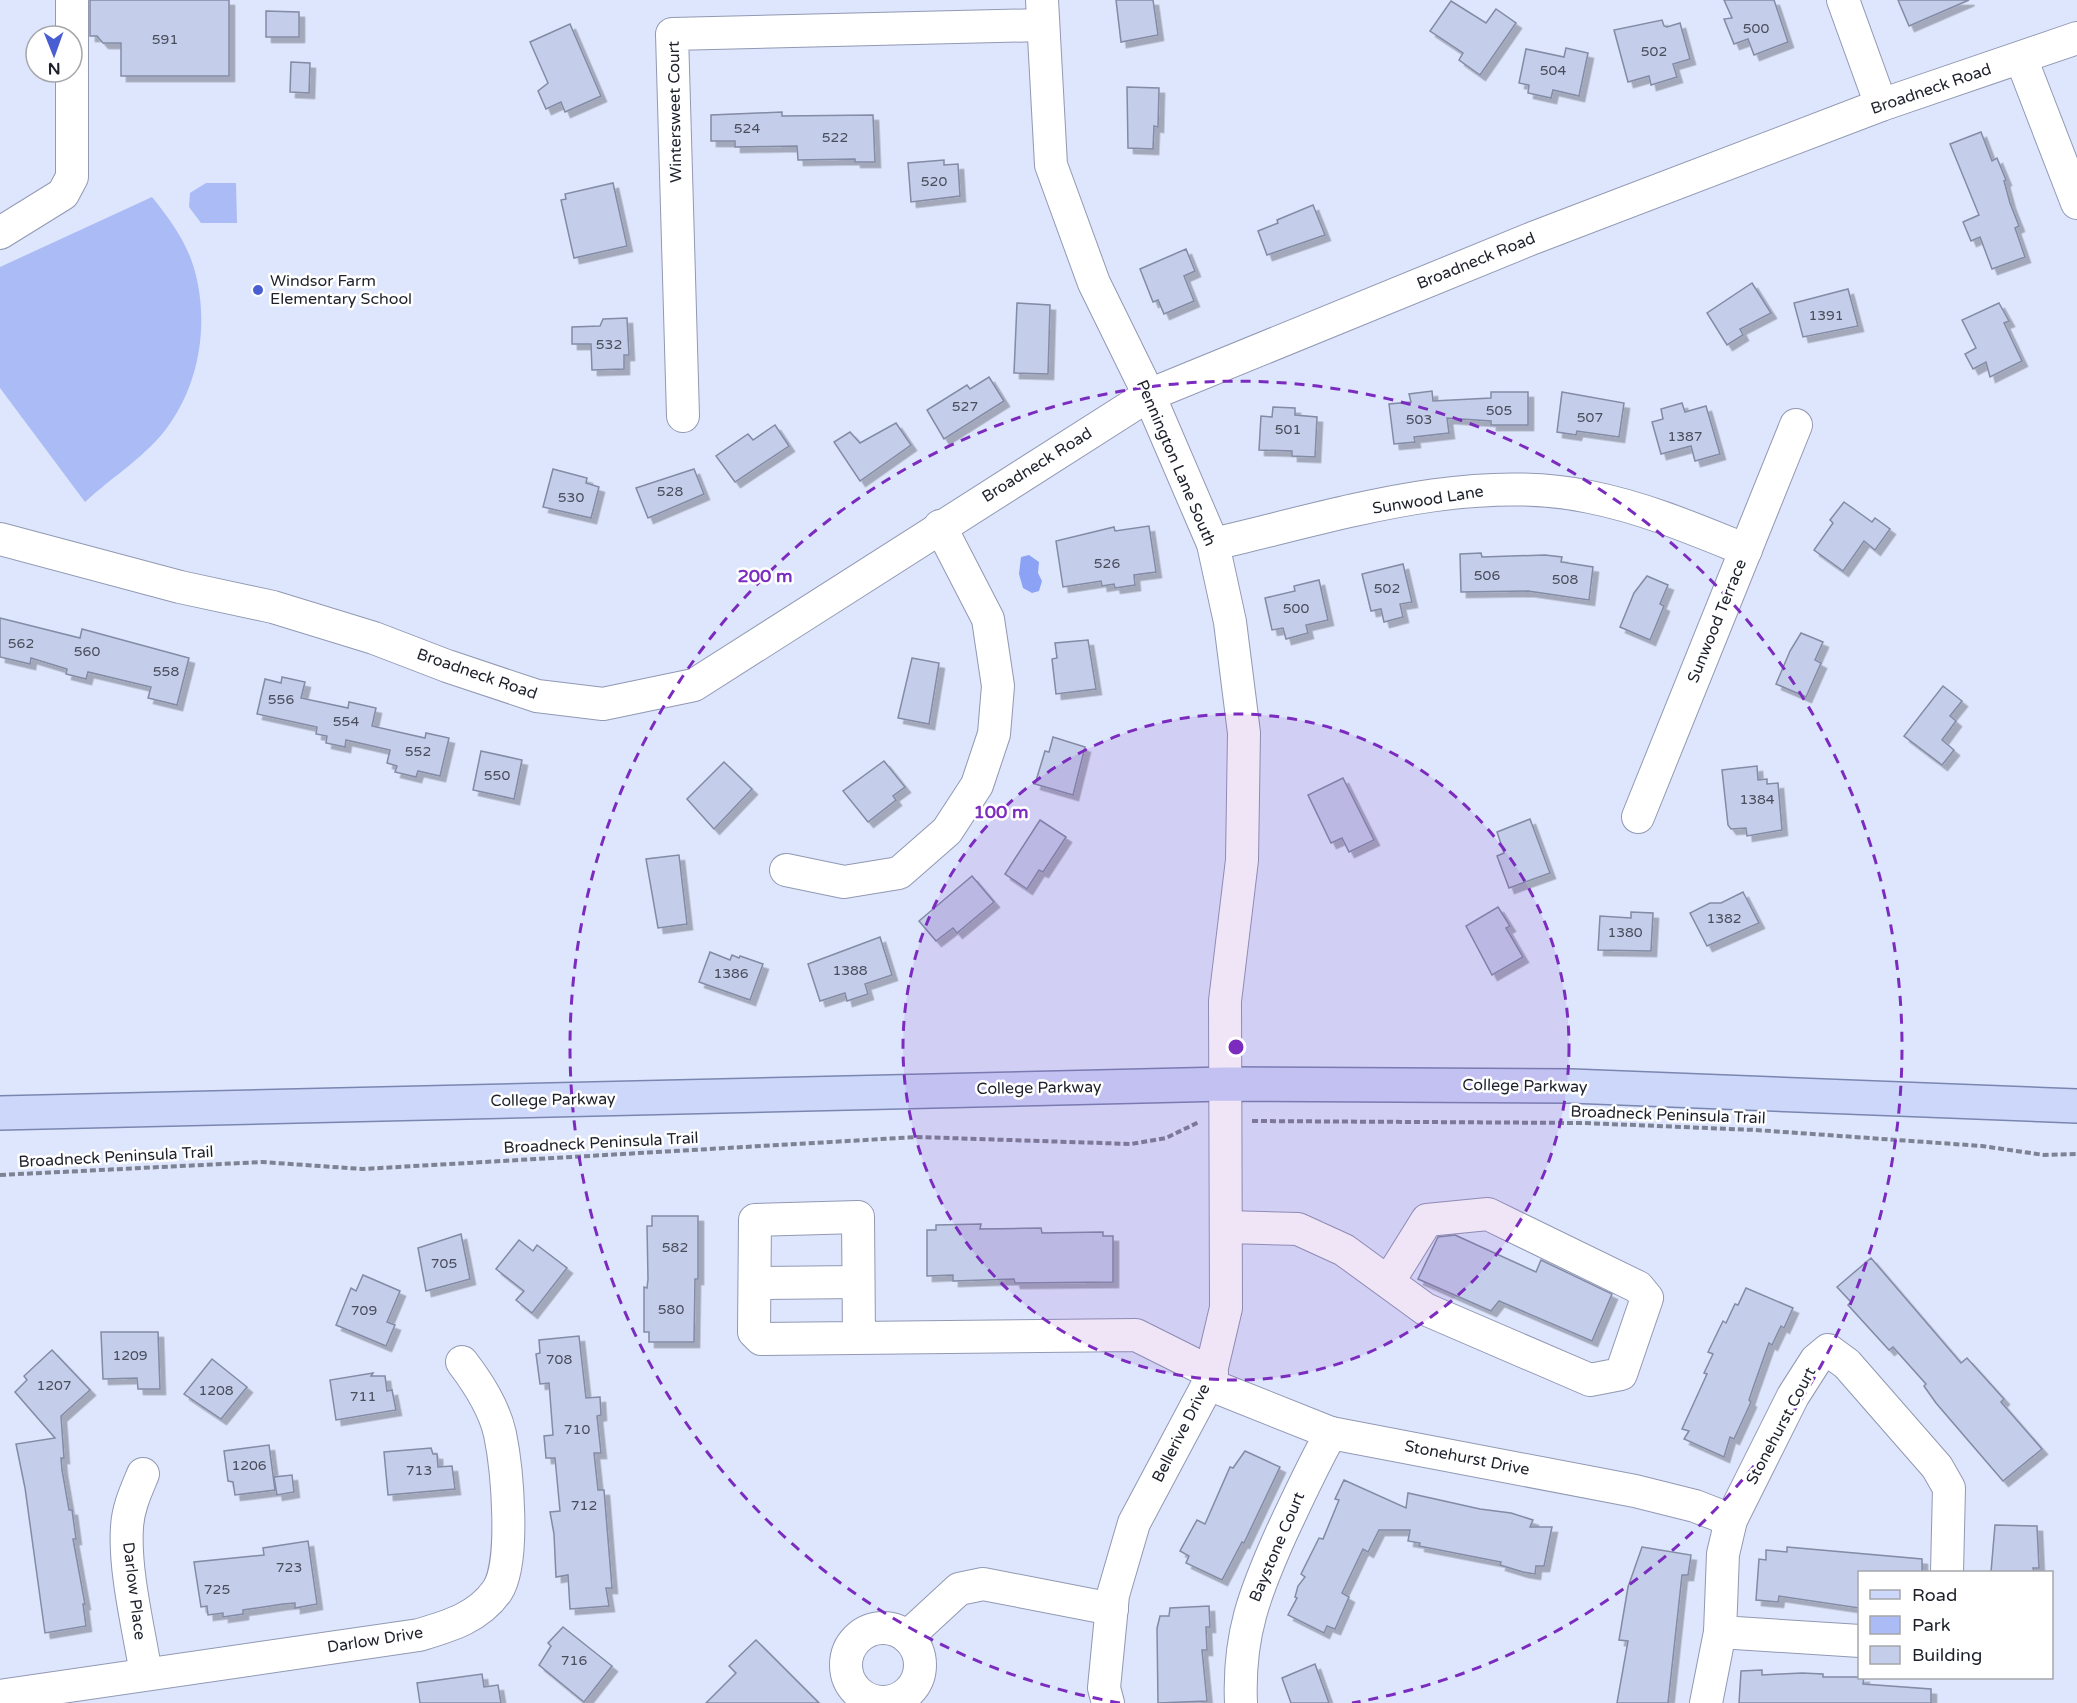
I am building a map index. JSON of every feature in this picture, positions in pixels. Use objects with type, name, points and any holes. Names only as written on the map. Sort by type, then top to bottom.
[{"type":"main road","name":"College Parkway","points":[[0,1113],[1225,1084],[1571,1086],[2077,1106]]},
{"type":"street","points":[[0,233],[63,194],[72,177],[72,0]]},
{"type":"street","points":[[1843,0],[1881,105]]},
{"type":"street","name":"Pennington Lane South","points":[[1042,12],[1052,165],[1094,282],[1149,395],[1213,544],[1230,622],[1244,733],[1242,860],[1225,1001],[1225,1084]]},
{"type":"street","name":"Wintersweet Court","points":[[683,416],[672,34],[1042,12]]},
{"type":"street","name":"Broadneck Road","points":[[0,539],[180,587],[273,608],[374,638],[447,666],[537,696],[603,704],[694,685],[940,526],[1149,395],[1468,264],[1881,105],[2077,38]]},
{"type":"street","points":[[2021,58],[2077,202]]},
{"type":"street","name":"Sunwood Terrace","points":[[1638,817],[1796,425]]},
{"type":"street","name":"Sunwood Lane","points":[[1213,544],[1424,497],[1467,491],[1526,489],[1588,496],[1652,512],[1746,550]]},
{"type":"street","points":[[786,870],[844,882],[899,873],[947,831],[977,785],[994,734],[998,686],[988,619],[940,526]]},
{"type":"street","name":"Bellerive Drive","points":[[1108,1703],[1104,1688],[1113,1595],[1134,1522],[1210,1378],[1226,1308],[1225,1084]]},
{"type":"street","points":[[1227,1227],[1298,1229],[1344,1250],[1425,1309],[1590,1380],[1621,1374],[1647,1298],[1638,1287],[1488,1214],[1427,1221],[1389,1281]]},
{"type":"street","name":"Stonehurst Drive","points":[[858,1282],[858,1217],[755,1220],[754,1332],[761,1339],[1136,1335],[1210,1378],[1330,1433],[1635,1491],[1695,1506],[1731,1520]]},
{"type":"street","points":[[754,1283],[858,1282],[859,1338]]},
{"type":"street","name":"Stonehurst Court","points":[[1706,1703],[1720,1632],[1723,1554],[1731,1520],[1793,1396],[1816,1360],[1828,1350],[1847,1364],[1937,1467],[1949,1488],[1947,1571]]},
{"type":"street","name":"Darlow Drive","points":[[0,1696],[419,1635],[472,1616],[498,1590],[507,1565],[510,1540],[500,1433],[479,1385],[462,1362]]},
{"type":"street","name":"Baystone Court","points":[[1241,1703],[1239,1670],[1246,1624],[1261,1577],[1308,1473],[1330,1433]]},
{"type":"street","name":"Darlow Place","points":[[143,1474],[131,1504],[127,1527],[128,1555],[146,1674]]},
{"type":"street","points":[[907,1637],[959,1589],[983,1584],[1112,1609]]},
{"type":"street","points":[[1720,1632],[1858,1641]]},
{"type":"path","name":"Broadneck Peninsula Trail","points":[[1256,1121],[1607,1124],[1756,1130],[1982,1146],[2044,1155],[2077,1154]]},
{"type":"path","name":"Broadneck Peninsula Trail","points":[[0,1175],[262,1162],[363,1169],[917,1137],[1131,1144],[1167,1138],[1199,1122]]},
{"type":"green space","points":[[206,183],[236,183],[237,223],[201,223],[189,207],[190,193]]},
{"type":"green space","points":[[152,197],[182,239],[191,258],[199,288],[201,329],[195,369],[180,407],[160,436],[140,456],[85,502],[0,388],[0,267]]},
{"type":"shaded area","points":[[1029,555],[1039,562],[1038,573],[1042,581],[1039,591],[1032,593],[1023,588],[1019,574],[1021,557]]},
{"type":"building","points":[[90,0],[229,0],[229,76],[121,76],[121,43],[103,43],[97,36],[90,36]]},
{"type":"building","points":[[1116,0],[1153,0],[1158,35],[1121,42]]},
{"type":"building","points":[[1724,0],[1774,0],[1788,42],[1754,55],[1748,39],[1734,44],[1724,19],[1732,18]]},
{"type":"building","points":[[1898,0],[1969,0],[1909,26]]},
{"type":"building","points":[[1451,1],[1486,23],[1496,9],[1516,23],[1480,75],[1459,60],[1463,53],[1430,31]]},
{"type":"building","points":[[266,11],[299,12],[299,37],[266,37]]},
{"type":"building","points":[[1662,20],[1664,26],[1667,27],[1680,23],[1690,59],[1673,64],[1677,77],[1651,85],[1649,76],[1628,82],[1614,30]]},
{"type":"building","points":[[570,24],[601,96],[565,112],[561,102],[546,109],[538,91],[548,83],[530,42]]},
{"type":"building","points":[[1566,48],[1588,53],[1579,96],[1553,90],[1551,98],[1528,93],[1529,85],[1519,83],[1526,49],[1564,57]]},
{"type":"building","points":[[291,62],[310,63],[309,93],[290,92]]},
{"type":"building","points":[[1127,87],[1159,88],[1158,127],[1154,126],[1153,149],[1128,148]]},
{"type":"building","points":[[782,112],[782,116],[873,115],[875,162],[855,162],[855,159],[798,160],[797,146],[735,147],[735,141],[711,141],[711,115]]},
{"type":"building","points":[[1981,132],[1992,161],[1997,158],[2006,180],[2004,181],[2010,203],[2019,226],[2015,228],[2025,257],[1992,269],[1980,237],[1971,241],[1963,222],[1979,215],[1950,144]]},
{"type":"building","points":[[944,160],[944,165],[958,164],[960,196],[911,202],[908,163]]},
{"type":"building","points":[[613,183],[627,246],[574,258],[561,200],[566,199],[565,194]]},
{"type":"building","points":[[1313,205],[1325,235],[1267,255],[1258,231],[1278,223],[1277,220]]},
{"type":"building","points":[[1186,249],[1195,271],[1184,276],[1194,301],[1164,314],[1158,300],[1153,302],[1140,269]]},
{"type":"building","points":[[1752,283],[1771,313],[1740,329],[1743,335],[1727,345],[1707,313]]},
{"type":"building","points":[[1848,289],[1858,326],[1803,337],[1794,303]]},
{"type":"building","points":[[1017,303],[1050,305],[1048,374],[1014,373]]},
{"type":"building","points":[[1999,303],[2009,321],[2004,323],[2022,361],[1990,377],[1986,362],[1973,369],[1965,354],[1976,348],[1962,320]]},
{"type":"building","points":[[627,318],[629,355],[624,355],[624,369],[592,370],[591,344],[572,344],[572,327],[600,326],[603,319]]},
{"type":"building","points":[[989,377],[1004,401],[944,439],[927,410],[967,385],[970,389]]},
{"type":"building","points":[[1432,391],[1433,401],[1491,398],[1491,392],[1528,392],[1528,425],[1491,425],[1491,421],[1447,418],[1449,433],[1414,437],[1415,442],[1394,444],[1389,404],[1411,402],[1409,394]]},
{"type":"building","points":[[1562,392],[1624,403],[1619,437],[1577,431],[1576,435],[1557,432]]},
{"type":"building","points":[[1682,403],[1685,412],[1706,406],[1720,454],[1695,461],[1691,446],[1661,454],[1652,422],[1663,419],[1661,409]]},
{"type":"building","points":[[1273,407],[1295,408],[1295,415],[1317,417],[1315,457],[1292,456],[1292,451],[1259,450],[1261,416],[1272,417]]},
{"type":"building","points":[[896,423],[911,445],[860,481],[834,442],[850,432],[860,443]]},
{"type":"building","points":[[775,425],[789,446],[735,482],[716,456],[748,434],[753,440]]},
{"type":"building","points":[[553,469],[587,478],[586,483],[599,487],[591,518],[543,507]]},
{"type":"building","points":[[694,469],[704,494],[648,518],[636,488]]},
{"type":"building","points":[[1844,502],[1872,522],[1875,518],[1890,529],[1875,550],[1864,541],[1843,571],[1814,550],[1833,523],[1830,520]]},
{"type":"building","points":[[1149,526],[1156,572],[1134,575],[1135,585],[1115,588],[1114,584],[1102,586],[1101,581],[1063,587],[1056,541],[1114,527],[1115,531]]},
{"type":"building","points":[[1481,553],[1482,557],[1545,555],[1562,557],[1561,562],[1593,567],[1589,600],[1528,591],[1461,592],[1460,554]]},
{"type":"building","points":[[1403,564],[1412,602],[1400,604],[1403,617],[1384,622],[1381,609],[1371,611],[1362,574]]},
{"type":"building","points":[[1647,576],[1668,585],[1660,604],[1664,606],[1650,640],[1620,627],[1634,593]]},
{"type":"building","points":[[1319,580],[1328,620],[1306,625],[1308,633],[1286,639],[1283,628],[1272,630],[1265,598],[1295,591],[1294,586]]},
{"type":"building","points":[[0,618],[80,638],[82,629],[189,658],[177,705],[148,698],[151,687],[88,672],[86,679],[66,674],[67,669],[31,658],[30,664],[0,657]]},
{"type":"building","points":[[1801,633],[1823,642],[1815,660],[1821,663],[1806,697],[1776,684],[1790,651]]},
{"type":"building","points":[[1088,640],[1096,689],[1056,694],[1052,659],[1057,658],[1055,643]]},
{"type":"building","points":[[912,658],[939,663],[929,724],[898,718]]},
{"type":"building","points":[[282,677],[305,682],[301,698],[348,708],[349,702],[376,708],[372,726],[425,738],[426,733],[449,738],[440,776],[418,771],[416,777],[395,772],[397,766],[387,763],[390,750],[346,740],[345,747],[326,743],[327,736],[316,734],[317,727],[257,714],[265,679],[281,683]]},
{"type":"building","points":[[1943,686],[1962,701],[1950,716],[1956,721],[1942,740],[1954,750],[1942,765],[1904,736]]},
{"type":"building","points":[[1053,737],[1085,747],[1073,795],[1035,784],[1045,751],[1049,752]]},
{"type":"building","points":[[481,751],[522,760],[514,799],[473,790]]},
{"type":"building","points":[[884,761],[905,787],[893,796],[896,800],[868,822],[843,791]]},
{"type":"building","points":[[724,762],[752,789],[714,829],[687,799]]},
{"type":"building","points":[[1757,766],[1758,780],[1767,779],[1767,784],[1778,783],[1782,830],[1747,836],[1746,828],[1731,829],[1728,825],[1722,770]]},
{"type":"building","points":[[1343,778],[1374,840],[1349,852],[1342,838],[1331,843],[1308,795]]},
{"type":"building","points":[[1530,819],[1550,873],[1509,888],[1497,856],[1504,853],[1497,832]]},
{"type":"building","points":[[1040,820],[1066,837],[1043,872],[1039,870],[1027,889],[1005,874]]},
{"type":"building","points":[[679,855],[687,924],[658,928],[646,859]]},
{"type":"building","points":[[972,876],[994,902],[957,933],[953,928],[936,941],[919,921]]},
{"type":"building","points":[[1743,892],[1759,923],[1707,946],[1690,913],[1710,903],[1721,903]]},
{"type":"building","points":[[1498,907],[1510,926],[1506,928],[1523,957],[1492,975],[1466,926]]},
{"type":"building","points":[[1631,912],[1653,913],[1651,951],[1598,950],[1600,916],[1631,918]]},
{"type":"building","points":[[880,937],[892,975],[865,984],[868,994],[847,1001],[845,993],[820,1001],[808,964]]},
{"type":"building","points":[[710,952],[730,960],[732,955],[763,964],[750,1000],[699,982]]},
{"type":"building","points":[[652,1216],[698,1216],[698,1279],[695,1279],[694,1342],[649,1342],[649,1332],[644,1332],[644,1287],[647,1288],[648,1279],[647,1226],[652,1226]]},
{"type":"building","points":[[981,1224],[980,1229],[1041,1228],[1042,1233],[1103,1232],[1103,1236],[1113,1236],[1113,1282],[1015,1283],[1014,1279],[953,1281],[953,1275],[927,1276],[927,1230],[936,1230],[936,1225]]},
{"type":"building","points":[[461,1234],[470,1279],[426,1291],[418,1248]]},
{"type":"building","points":[[1455,1235],[1536,1272],[1541,1260],[1612,1294],[1592,1341],[1499,1301],[1491,1311],[1418,1279],[1438,1237]]},
{"type":"building","points":[[519,1240],[533,1251],[537,1245],[567,1268],[532,1313],[516,1300],[524,1291],[496,1269]]},
{"type":"building","points":[[1871,1258],[1961,1363],[1967,1358],[2004,1399],[2001,1402],[2042,1449],[2003,1481],[1936,1403],[1924,1386],[1926,1384],[1893,1347],[1889,1350],[1848,1305],[1851,1302],[1837,1287]]},
{"type":"building","points":[[363,1275],[400,1291],[387,1322],[395,1325],[386,1346],[336,1325],[351,1288],[356,1291]]},
{"type":"building","points":[[1746,1288],[1793,1308],[1784,1328],[1781,1326],[1772,1345],[1769,1343],[1749,1400],[1751,1402],[1734,1439],[1730,1437],[1724,1457],[1684,1439],[1689,1431],[1682,1429],[1707,1374],[1704,1373],[1713,1354],[1708,1352],[1723,1321],[1726,1323]]},
{"type":"building","points":[[101,1332],[158,1332],[160,1389],[138,1389],[137,1378],[103,1379]]},
{"type":"building","points":[[579,1336],[586,1398],[600,1397],[601,1415],[597,1416],[601,1453],[594,1453],[598,1490],[604,1490],[612,1588],[606,1588],[609,1606],[570,1609],[568,1575],[556,1577],[554,1534],[550,1512],[560,1511],[555,1458],[546,1458],[544,1436],[553,1435],[549,1383],[540,1384],[536,1354],[540,1353],[539,1340]]},
{"type":"building","points":[[52,1350],[90,1390],[61,1416],[64,1458],[61,1458],[62,1470],[69,1510],[72,1510],[76,1539],[73,1539],[85,1604],[83,1604],[86,1626],[45,1633],[25,1488],[16,1444],[55,1438],[15,1392],[27,1380],[24,1376]]},
{"type":"building","points":[[212,1359],[247,1387],[221,1419],[184,1394]]},
{"type":"building","points":[[373,1373],[371,1376],[385,1376],[387,1391],[392,1390],[396,1410],[336,1420],[330,1380]]},
{"type":"building","points":[[269,1445],[275,1490],[235,1495],[233,1482],[228,1481],[224,1451]]},
{"type":"building","points":[[431,1448],[433,1454],[437,1454],[438,1467],[452,1466],[455,1489],[388,1495],[384,1452]]},
{"type":"building","points":[[1245,1451],[1280,1467],[1244,1543],[1242,1542],[1222,1580],[1186,1563],[1189,1556],[1180,1551],[1197,1520],[1205,1524],[1230,1467],[1233,1468]]},
{"type":"building","points":[[292,1475],[294,1492],[277,1495],[274,1477]]},
{"type":"building","points":[[1344,1480],[1406,1508],[1408,1493],[1480,1509],[1511,1513],[1533,1520],[1530,1527],[1552,1527],[1544,1566],[1536,1566],[1535,1574],[1523,1572],[1500,1565],[1501,1562],[1419,1546],[1420,1543],[1408,1541],[1410,1530],[1379,1530],[1368,1552],[1363,1549],[1342,1593],[1349,1597],[1335,1629],[1327,1626],[1324,1633],[1288,1615],[1297,1598],[1295,1597],[1298,1586],[1305,1577],[1301,1574],[1319,1538],[1323,1539],[1339,1500],[1335,1499]]},
{"type":"building","points":[[1995,1525],[2037,1526],[2039,1568],[2033,1568],[2034,1571],[1991,1571]]},
{"type":"building","points":[[308,1541],[317,1604],[295,1608],[295,1603],[283,1604],[243,1610],[243,1614],[223,1617],[223,1613],[208,1615],[207,1606],[201,1607],[194,1562],[264,1555],[263,1548]]},
{"type":"building","points":[[1642,1547],[1691,1555],[1688,1575],[1682,1575],[1668,1703],[1617,1703],[1628,1641],[1619,1640],[1628,1587]]},
{"type":"building","points":[[1787,1547],[1922,1559],[1922,1571],[1858,1571],[1858,1608],[1779,1596],[1778,1602],[1756,1600],[1759,1559],[1766,1560],[1766,1550],[1787,1552]]},
{"type":"building","points":[[1209,1606],[1210,1627],[1206,1627],[1207,1650],[1202,1650],[1207,1701],[1158,1703],[1157,1628],[1160,1616],[1169,1616],[1170,1608]]},
{"type":"building","points":[[563,1627],[612,1666],[584,1702],[539,1665],[551,1646],[548,1643]]},
{"type":"building","points":[[756,1640],[819,1703],[706,1703],[736,1673],[729,1666]]},
{"type":"building","points":[[1315,1664],[1329,1703],[1291,1703],[1282,1678]]},
{"type":"building","points":[[1762,1670],[1762,1675],[1802,1673],[1823,1674],[1823,1677],[1858,1677],[1858,1679],[1864,1679],[1863,1684],[1931,1689],[1931,1703],[1739,1703],[1741,1671]]},
{"type":"building","points":[[482,1674],[484,1687],[498,1685],[501,1703],[420,1703],[417,1683]]},
{"type":"place","name":"Windsor Farm Elementary School","points":[[258,290]]}]
